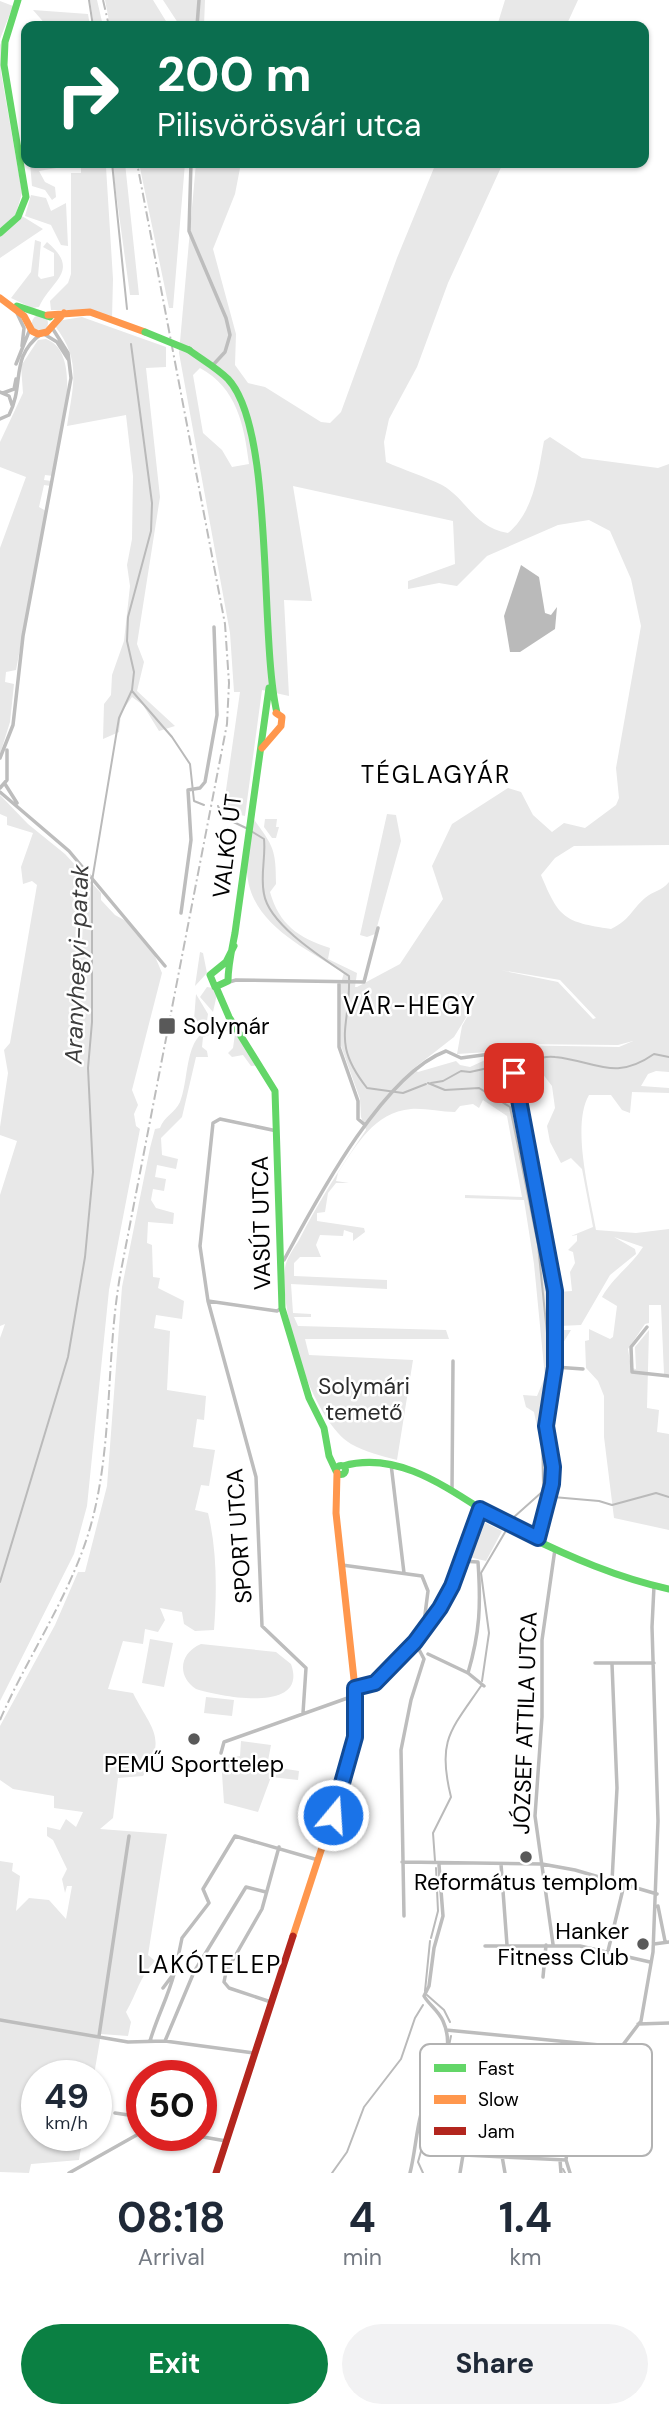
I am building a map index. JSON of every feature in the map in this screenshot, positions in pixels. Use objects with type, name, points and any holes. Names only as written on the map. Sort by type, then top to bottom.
[{"type":"street","points":[[18,0],[5,42],[4,65],[21,167]]},
{"type":"street","points":[[197,21],[199,0]]},
{"type":"street","points":[[0,233],[18,217],[26,197],[21,168]]},
{"type":"street","points":[[191,168],[187,218],[191,239],[226,318],[230,335],[225,352],[213,365]]},
{"type":"street","points":[[0,298],[50,321],[68,353],[71,368],[54,479],[23,636],[13,725],[2,769],[5,784],[20,807]]},
{"type":"street","points":[[10,304],[30,326],[60,345],[71,368]]},
{"type":"street","points":[[10,304],[24,328],[21,351]]},
{"type":"street","points":[[0,419],[7,418],[19,392],[19,361],[30,344],[43,334],[50,321],[64,313],[90,312],[189,349],[213,365],[237,392],[247,410],[254,438],[270,683],[277,713],[282,720],[259,752]]},
{"type":"street","points":[[12,410],[12,401],[2,392],[16,386],[15,368],[36,313]]},
{"type":"street","points":[[181,913],[191,840],[189,790],[198,789],[207,778],[217,715],[214,627]]},
{"type":"street","name":"VALKÓ ÚT","points":[[225,981],[234,946],[270,683]]},
{"type":"street","points":[[267,715],[277,713]]},
{"type":"street","points":[[265,726],[276,730]]},
{"type":"street","points":[[0,758],[7,748]]},
{"type":"street","points":[[5,784],[0,790],[91,875],[165,966]]},
{"type":"street","points":[[234,946],[220,968],[210,975],[210,982],[236,980],[354,984],[364,982],[378,928]]},
{"type":"street","points":[[220,968],[225,981]]},
{"type":"street","name":"VASÚT UTCA","points":[[225,981],[225,1008],[273,1085],[278,1132],[282,1308],[309,1398],[328,1443],[329,1456],[341,1470]]},
{"type":"street","points":[[338,983],[339,1047],[358,1101],[358,1119],[365,1125]]},
{"type":"street","points":[[280,1261],[284,1260],[319,1196],[365,1125],[397,1089],[441,1053],[450,1051],[461,1058],[490,1054],[508,1057],[549,1245],[555,1291],[555,1367],[546,1426],[553,1467],[552,1491],[538,1538]]},
{"type":"street","name":"SPORT UTCA","points":[[278,1132],[220,1118],[213,1123],[200,1232],[208,1301],[257,1477],[262,1626],[306,1668],[303,1713]]},
{"type":"street","points":[[208,1301],[277,1311],[282,1308]]},
{"type":"street","points":[[647,1327],[631,1347],[632,1372],[669,1376]]},
{"type":"street","points":[[452,1491],[453,1362]]},
{"type":"street","points":[[555,1367],[583,1369]]},
{"type":"street","points":[[216,2173],[352,1753],[356,1728],[356,1692],[335,1502],[341,1470],[369,1460],[391,1464],[452,1491],[513,1528],[654,1586],[669,1589]]},
{"type":"street","points":[[391,1464],[404,1573]]},
{"type":"street","points":[[221,1753],[224,1742],[375,1683],[415,1642],[440,1608],[480,1509]]},
{"type":"street","name":"JÓZSEF ATTILA UTCA","points":[[553,1944],[536,1825],[537,1768],[542,1717],[542,1640],[556,1546]]},
{"type":"street","points":[[461,1560],[478,1562],[481,1603],[479,1634],[468,1674]]},
{"type":"street","points":[[342,1565],[422,1576],[429,1591],[423,1631]]},
{"type":"street","points":[[623,2044],[638,2024],[654,1944],[657,1894],[654,1586]]},
{"type":"street","points":[[404,1916],[404,1796],[401,1750],[411,1700],[424,1659],[415,1642]]},
{"type":"street","points":[[428,1654],[468,1674],[484,1686]]},
{"type":"street","points":[[595,1663],[654,1664]]},
{"type":"street","points":[[612,1664],[617,1788],[612,1881]]},
{"type":"street","points":[[99,2036],[129,1836]]},
{"type":"street","points":[[150,2040],[166,2004],[182,1938],[209,1903],[203,1889],[235,1836],[318,1860]]},
{"type":"street","points":[[271,2003],[229,1988],[224,1982],[226,1972],[254,1927],[279,1847]]},
{"type":"street","points":[[402,1862],[439,1865],[542,1864],[657,1894]]},
{"type":"street","points":[[500,1864],[507,1946]]},
{"type":"street","points":[[439,1865],[442,1924],[434,1948],[429,1986],[424,1997],[437,2009],[446,2030],[446,2044]]},
{"type":"street","points":[[608,1951],[624,1884]]},
{"type":"street","points":[[165,2041],[194,1972],[246,1886],[266,1892]]},
{"type":"street","points":[[654,1944],[667,1942],[657,1894]]},
{"type":"street","points":[[485,1946],[553,1944],[608,1951],[650,1962]]},
{"type":"street","points":[[543,1977],[546,1945]]},
{"type":"street","points":[[163,1988],[175,1972]]},
{"type":"street","points":[[0,2020],[128,2042],[165,2041],[254,2053]]},
{"type":"street","points":[[638,2024],[669,2023]]},
{"type":"street","points":[[446,2030],[581,2044]]},
{"type":"street","points":[[115,2113],[126,2115]]},
{"type":"street","points":[[410,2173],[418,2144],[420,2123]]},
{"type":"street","points":[[217,2139],[226,2141]]},
{"type":"street","points":[[69,2173],[126,2140]]},
{"type":"street","points":[[505,2173],[502,2156],[566,2160]]},
{"type":"street","points":[[566,2156],[570,2173]]},
{"type":"street","points":[[560,2160],[561,2173]]},
{"type":"green space","points":[[90,0],[97,0],[102,21],[93,21]]},
{"type":"green space","points":[[105,0],[153,0],[166,21],[109,21]]},
{"type":"green space","points":[[163,0],[205,0],[204,21],[177,21]]},
{"type":"green space","points":[[505,0],[578,0],[568,21],[499,21]]},
{"type":"green space","points":[[0,1],[13,6],[0,39]]},
{"type":"green space","points":[[33,10],[88,14],[89,21],[43,21]]},
{"type":"green space","points":[[1,43],[1,72],[22,193],[15,217],[0,229],[0,45]]},
{"type":"green space","points":[[30,168],[56,168],[39,171],[45,182],[55,187],[56,197],[52,200],[45,190],[32,186]]},
{"type":"green space","points":[[81,168],[106,168],[113,279],[112,318],[90,310],[51,310],[50,301],[68,283],[71,274],[71,173],[81,173]]},
{"type":"green space","points":[[113,168],[126,168],[139,295],[130,295]]},
{"type":"green space","points":[[140,168],[185,168],[173,308],[169,308]]},
{"type":"green space","points":[[196,168],[240,168],[235,194],[213,249],[236,334],[235,365],[248,383],[265,387],[321,422],[330,423],[341,412],[397,258],[434,168],[501,168],[448,283],[417,367],[389,419],[384,442],[386,462],[442,485],[486,525],[508,533],[524,514],[529,503],[537,479],[544,441],[550,437],[582,458],[658,468],[669,464],[669,845],[574,846],[555,858],[541,875],[553,901],[565,916],[583,924],[611,929],[645,898],[669,882],[669,1072],[656,1071],[648,1074],[641,1086],[669,1088],[669,1093],[632,1092],[630,1113],[622,1110],[611,1095],[589,1095],[584,1108],[582,1142],[596,1230],[636,1233],[669,1229],[669,1374],[664,1374],[661,1305],[649,1305],[649,1323],[645,1324],[628,1349],[631,1368],[636,1369],[635,1347],[649,1330],[647,1408],[659,1410],[657,1432],[669,1434],[669,1530],[614,1518],[604,1437],[604,1396],[598,1381],[586,1368],[585,1341],[589,1340],[589,1329],[610,1339],[613,1337],[617,1306],[602,1297],[643,1247],[614,1237],[635,1249],[636,1254],[610,1275],[581,1325],[559,1326],[558,1292],[572,1291],[570,1272],[575,1263],[573,1252],[568,1250],[577,1241],[577,1235],[571,1236],[593,1227],[582,1169],[571,1158],[561,1163],[550,1142],[547,1126],[555,1108],[552,1086],[542,1073],[518,1075],[507,1045],[619,1047],[633,1041],[618,1045],[506,1044],[504,1051],[457,1054],[462,1026],[475,1003],[454,1037],[413,1069],[418,1072],[456,1061],[460,1065],[470,1067],[494,1056],[497,1062],[507,1061],[544,1233],[553,1298],[554,1330],[571,1330],[560,1348],[544,1432],[538,1431],[534,1412],[526,1407],[523,1395],[537,1396],[545,1377],[534,1264],[524,1200],[465,1198],[465,1195],[522,1197],[507,1116],[483,1100],[479,1108],[473,1104],[460,1106],[455,1112],[411,1109],[398,1112],[376,1123],[343,1166],[366,1130],[361,1117],[360,1099],[341,1046],[340,986],[344,973],[297,944],[269,920],[250,890],[247,872],[253,818],[274,855],[276,884],[270,892],[279,913],[299,934],[330,948],[328,959],[357,973],[357,987],[400,964],[443,899],[432,866],[452,824],[508,788],[521,792],[533,815],[552,832],[564,823],[585,828],[616,805],[619,798],[616,768],[641,626],[631,579],[610,531],[589,520],[558,525],[487,556],[457,586],[439,583],[408,589],[408,581],[455,564],[453,521],[293,486],[312,601],[284,600],[289,696],[262,690],[245,816],[223,811],[240,692],[234,692],[230,633],[179,353]],"holes":[[[200,368],[213,376],[230,397],[241,422],[249,464],[232,467],[222,450],[203,433],[193,375]],[[500,970],[560,980],[596,1018],[593,1019],[558,982]]]},
{"type":"green space","points":[[31,195],[46,198],[51,211],[66,203],[68,246],[61,245],[51,225],[25,216]]},
{"type":"green space","points":[[22,216],[43,229],[0,258],[0,236]]},
{"type":"green space","points":[[35,240],[41,242],[38,276],[41,279],[54,276],[54,253],[43,247],[47,242],[62,260],[63,268],[39,307],[32,308],[11,298],[31,272]]},
{"type":"green space","points":[[37,315],[43,315],[48,323],[46,329],[37,331],[32,326],[32,320]]},
{"type":"green space","points":[[82,317],[166,347],[166,367],[146,368],[160,497],[137,644],[144,662],[137,691],[175,726],[159,731],[143,705],[132,697],[121,713],[119,732],[103,739],[104,704],[111,695],[112,675],[124,641],[130,586],[127,565],[132,539],[133,476],[126,415],[67,426],[73,386],[72,362],[64,339],[55,326],[57,321]]},
{"type":"green space","points":[[46,339],[58,348],[65,362],[67,380],[64,422],[53,476],[45,475],[44,480],[51,481],[51,486],[44,485],[39,507],[46,511],[16,670],[6,672],[5,682],[14,684],[10,722],[0,754],[0,548],[26,477],[0,467],[0,442],[23,393],[21,366],[38,340]]},
{"type":"green space","points":[[0,795],[28,824],[65,854],[101,893],[101,900],[115,915],[126,921],[154,954],[162,973],[132,1090],[138,1105],[134,1114],[136,1126],[140,1129],[109,1290],[87,1506],[74,1554],[0,1701],[0,1338],[5,1324],[0,1326],[0,1195],[17,1141],[0,1135],[0,1127],[8,1073],[4,1050],[10,1043],[37,885],[32,881],[23,884],[21,867],[33,833],[7,825],[7,817],[0,814]]},
{"type":"green space","points":[[387,814],[396,815],[401,841],[375,934],[367,937],[360,935]]},
{"type":"green space","points":[[265,819],[277,819],[276,827],[279,827],[276,838],[272,838],[264,827]]},
{"type":"green space","points":[[200,952],[203,953],[207,973],[195,986]]},
{"type":"green space","points":[[207,987],[213,988],[217,994],[213,1012],[200,997]]},
{"type":"green space","points":[[196,994],[208,1014],[207,1021],[202,1025],[194,1020]]},
{"type":"green space","points":[[223,1026],[237,1034],[259,1065],[251,1066],[243,1055],[232,1057],[228,1053],[233,1048],[235,1034],[225,1030],[203,1037],[202,1047],[207,1051],[208,1057],[196,1057],[182,1117],[161,1138],[162,1155],[178,1159],[176,1169],[157,1165],[155,1177],[166,1179],[164,1191],[153,1189],[151,1200],[156,1208],[174,1213],[173,1224],[148,1222],[147,1243],[152,1245],[153,1277],[160,1278],[158,1288],[184,1301],[182,1319],[156,1315],[154,1328],[170,1331],[167,1390],[206,1396],[204,1420],[197,1419],[193,1447],[215,1450],[209,1486],[201,1485],[195,1510],[208,1513],[211,1527],[216,1571],[214,1630],[195,1631],[184,1624],[182,1612],[160,1608],[165,1620],[158,1632],[145,1629],[143,1644],[123,1641],[108,1689],[133,1693],[151,1725],[156,1742],[155,1752],[143,1776],[118,1778],[113,1818],[100,1829],[167,1834],[148,1955],[155,1961],[142,1979],[126,2012],[131,2022],[128,2036],[101,2034],[97,2060],[21,2060],[21,2151],[80,2151],[79,2160],[31,2164],[29,2173],[0,2172],[0,1861],[13,1863],[12,1871],[20,1876],[16,1911],[29,1898],[49,1900],[66,1919],[72,1886],[67,1886],[65,1893],[62,1879],[67,1869],[53,1840],[47,1836],[47,1827],[60,1830],[66,1819],[76,1827],[83,1812],[54,1808],[54,1796],[13,1789],[0,1780],[0,1726],[55,1625],[78,1572],[85,1572],[107,1486],[122,1287],[150,1148],[155,1129],[160,1128],[180,1102],[194,1043],[210,1028]]},
{"type":"green space","name":"Solymári temető","points":[[338,1173],[336,1181],[349,1183],[336,1183],[328,1193],[325,1212],[317,1213],[317,1221],[364,1228],[365,1232],[353,1241],[353,1233],[344,1230],[343,1236],[320,1235],[316,1245],[321,1257],[300,1257],[294,1263],[294,1276],[387,1280],[387,1289],[291,1284],[293,1313],[311,1314],[311,1317],[294,1317],[298,1326],[446,1330],[449,1339],[305,1339],[309,1355],[413,1360],[397,1460],[351,1444],[323,1413],[301,1364],[287,1311],[285,1268],[289,1257]]},
{"type":"green space","points":[[480,1520],[502,1531],[486,1561],[469,1557]]},
{"type":"green space","points":[[150,1639],[173,1643],[164,1687],[142,1683]]},
{"type":"green space","points":[[201,1644],[276,1652],[291,1664],[293,1680],[287,1690],[275,1696],[260,1698],[224,1696],[196,1689],[186,1678],[183,1665],[188,1653]]},
{"type":"green space","points":[[206,1697],[234,1700],[232,1716],[204,1713]]},
{"type":"green space","points":[[241,1741],[271,1745],[267,1766],[299,1771],[298,1780],[271,1777],[258,1812],[224,1803],[221,1759],[240,1756]]},
{"type":"shaded area","points":[[521,565],[539,577],[545,613],[551,615],[557,607],[555,629],[520,652],[510,652],[504,616]]},
{"type":"waterway","name":"Aranyhegyi-patak","points":[[89,0],[92,21]]},
{"type":"waterway","name":"Aranyhegyi-patak","points":[[113,168],[127,309]]},
{"type":"waterway","name":"Aranyhegyi-patak","points":[[0,1582],[68,1357],[85,1257],[93,1172],[88,1068],[92,1022],[92,881],[119,718],[132,690],[134,672],[127,641],[128,617],[151,531],[152,503],[131,344]]},
{"type":"waterway","points":[[132,691],[172,737],[190,764],[194,801],[204,805]]},
{"type":"waterway","points":[[218,806],[223,817],[246,828]]},
{"type":"waterway","points":[[251,831],[264,839],[263,880],[268,906],[286,929],[349,976],[346,1046],[349,1058],[367,1088],[403,1093],[426,1084]]},
{"type":"waterway","points":[[517,1063],[550,1057],[616,1068],[627,1067],[654,1054],[669,1057]]},
{"type":"waterway","points":[[431,1083],[443,1081],[461,1071],[470,1072],[506,1064]]},
{"type":"waterway","points":[[428,1083],[445,1090],[479,1088],[510,1107],[538,1245],[547,1333],[550,1370],[542,1430],[542,1492],[514,1517],[481,1573],[489,1633],[482,1681]]},
{"type":"waterway","points":[[553,1497],[599,1501],[612,1505],[656,1493],[669,1497]]},
{"type":"waterway","points":[[435,1861],[433,1833],[451,1797],[445,1762],[449,1737],[481,1686]]},
{"type":"waterway","points":[[431,1938],[438,1911],[436,1868]]},
{"type":"waterway","points":[[425,1991],[430,1941]]},
{"type":"waterway","points":[[427,1995],[444,2010],[450,2022]]},
{"type":"waterway","points":[[332,2173],[347,2152],[364,2107],[401,2059],[415,2018],[423,2005]]},
{"type":"waterway","points":[[449,2044],[451,2036]]},
{"type":"waterway","points":[[420,2155],[418,2162],[423,2173]]},
{"type":"waterway","points":[[563,2169],[565,2173]]},
{"type":"railway","points":[[103,0],[108,21]]},
{"type":"railway","points":[[0,1720],[74,1573],[99,1491],[120,1276],[227,724],[229,683],[225,624],[138,168]]},
{"type":"traffic: fast","points":[[18,0],[5,42],[4,65],[21,167]]},
{"type":"traffic: fast","points":[[0,233],[18,217],[26,197],[21,168]]},
{"type":"traffic: fast","points":[[17,306],[50,317]]},
{"type":"traffic: fast","points":[[145,332],[189,350]]},
{"type":"traffic: fast","points":[[189,350],[228,379],[243,405],[253,441],[263,536],[268,635],[277,713]]},
{"type":"traffic: fast","points":[[234,946],[226,962],[210,975],[215,987],[228,981],[229,963],[230,957],[231,951],[235,933],[269,688]]},
{"type":"traffic: fast","points":[[216,987],[229,1017],[275,1091],[282,1308],[309,1398],[324,1428],[329,1456],[336,1471]]},
{"type":"traffic: fast","points":[[343,1466],[368,1462],[415,1472],[558,1551],[613,1573],[669,1589]]},
{"type":"traffic: fast","points":[[341,1466],[345,1470],[341,1474],[337,1470],[341,1466]]},
{"type":"traffic: slow","points":[[0,298],[24,316],[32,331],[38,334],[47,332],[64,313]]},
{"type":"traffic: slow","points":[[48,315],[90,312],[145,332]]},
{"type":"traffic: slow","points":[[262,748],[281,726],[282,717],[276,713]]},
{"type":"traffic: slow","points":[[293,1936],[349,1765],[357,1707],[336,1513],[337,1473]]},
{"type":"traffic: jam","points":[[216,2173],[293,1936]]},
{"type":"place","name":"Solymár","points":[[167,1026]]},
{"type":"place","name":"PEMŰ Sporttelep","points":[[194,1739]]},
{"type":"place","name":"Református templom","points":[[526,1857]]},
{"type":"place","name":"Hanker Fitness Club","points":[[643,1944]]},
{"type":"district","name":"TÉGLAGYÁR","points":[[436,775]]},
{"type":"district","name":"VÁR-HEGY","points":[[410,1006]]},
{"type":"district","name":"LAKÓTELEP","points":[[210,1965]]},
{"type":"route","points":[[333,1815],[355,1737],[355,1688],[375,1683],[415,1642],[440,1608],[452,1586],[480,1509],[502,1523],[538,1538],[552,1491],[553,1467],[546,1426],[555,1367],[555,1291],[549,1245],[514,1073]]}]
